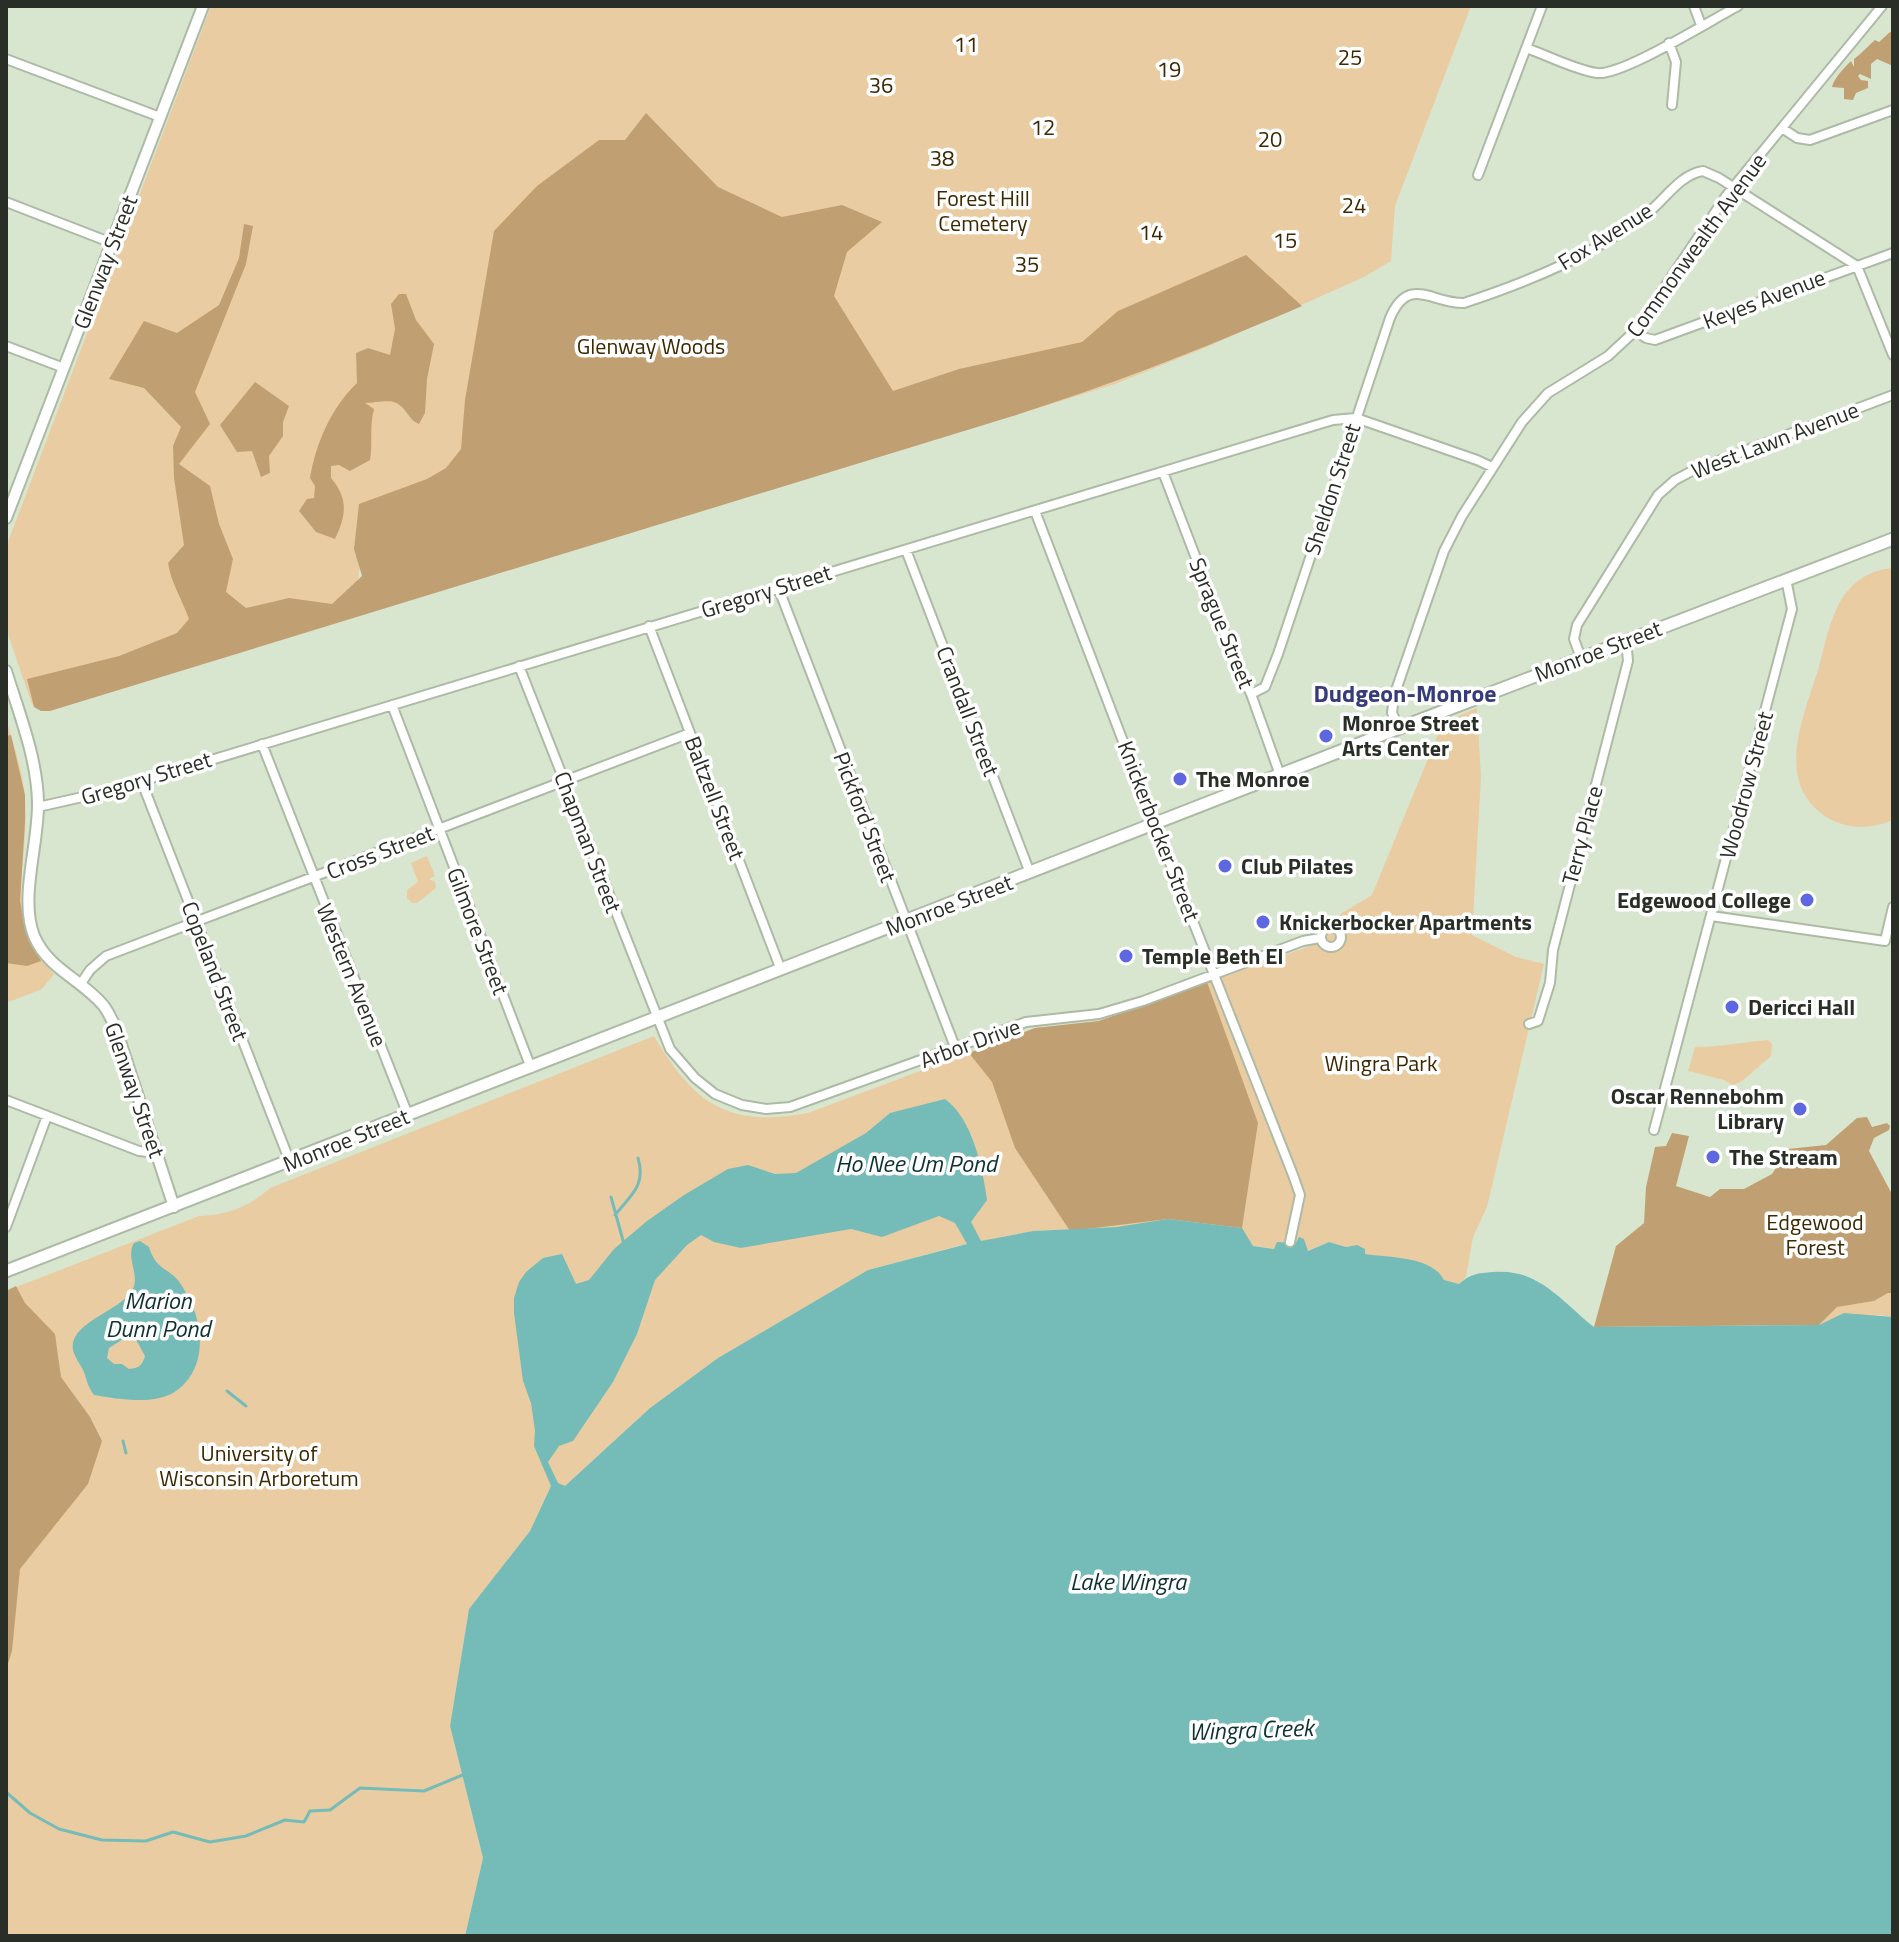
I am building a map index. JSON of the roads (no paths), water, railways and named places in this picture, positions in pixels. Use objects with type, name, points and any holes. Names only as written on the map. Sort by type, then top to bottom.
[{"type":"main road","name":"Monroe Street","points":[[6,1270],[1893,539]]},
{"type":"street","name":"Glenway Street","points":[[6,518],[11,491],[64,368],[203,6]]},
{"type":"street","points":[[1478,175],[1542,6]]},
{"type":"street","points":[[1694,6],[1701,25]]},
{"type":"street","points":[[1526,48],[1589,71],[1606,73],[1738,6]]},
{"type":"street","name":"Commonwealth Avenue","points":[[1399,728],[1392,713],[1392,704],[1428,596],[1462,516],[1522,422],[1542,399],[1569,378],[1608,356],[1635,331],[1732,187],[1882,6]]},
{"type":"street","points":[[1669,43],[1676,62],[1672,105]]},
{"type":"street","points":[[6,59],[160,117]]},
{"type":"street","points":[[1782,128],[1797,138],[1810,140],[1893,110]]},
{"type":"street","name":"Fox Avenue","points":[[1422,292],[1450,303],[1464,303],[1557,269],[1594,250],[1637,221],[1693,173],[1707,172],[1732,187]]},
{"type":"street","points":[[1732,187],[1857,266],[1893,355]]},
{"type":"street","points":[[6,202],[112,243]]},
{"type":"street","name":"Keyes Avenue","points":[[1635,331],[1655,340],[1893,253]]},
{"type":"street","name":"Sheldon Street","points":[[1251,694],[1268,683],[1394,309],[1403,300],[1422,292]]},
{"type":"street","points":[[6,346],[64,368]]},
{"type":"street","name":"West Lawn Avenue","points":[[1581,658],[1574,639],[1577,625],[1624,547],[1667,487],[1694,470],[1893,395]]},
{"type":"street","name":"Gregory Street","points":[[38,807],[64,803],[262,744],[1333,420],[1356,418],[1492,467]]},
{"type":"street","name":"Sprague Street","points":[[1163,472],[1280,775]]},
{"type":"street","name":"Knickerbocker Street","points":[[1035,511],[1300,1195],[1290,1242]]},
{"type":"street","name":"Crandall Street","points":[[906,550],[1030,873]]},
{"type":"street","name":"Woodrow Street","points":[[1654,1130],[1792,609],[1786,579]]},
{"type":"street","name":"Pickford Street","points":[[778,587],[955,1047]]},
{"type":"street","name":"Baltzell Street","points":[[649,626],[781,970]]},
{"type":"street","name":"Terry Place","points":[[1529,1024],[1538,1021],[1550,983],[1553,950],[1628,661],[1626,640]]},
{"type":"street","name":"Chapman Street","points":[[519,666],[656,1018]]},
{"type":"street","name":"Glenway Street","points":[[6,671],[34,773],[38,807],[29,895],[33,933],[49,960],[102,1004],[115,1026],[174,1207]]},
{"type":"street","name":"Gilmore Street","points":[[392,705],[531,1068]]},
{"type":"street","name":"Cross Street","points":[[80,985],[90,970],[106,956],[690,733]]},
{"type":"street","name":"Western Avenue","points":[[262,744],[408,1115]]},
{"type":"street","name":"Copeland Street","points":[[141,780],[290,1162]]},
{"type":"street","points":[[1711,916],[1885,941],[1893,907]]},
{"type":"street","name":"Arbor Drive","points":[[656,1018],[670,1049],[695,1078],[728,1101],[766,1109],[809,1102],[1026,1022],[1099,1014],[1129,1006],[1303,941],[1320,938]]},
{"type":"street","points":[[6,1100],[139,1151],[158,1153]]},
{"type":"street","points":[[6,1227],[47,1116]]},
{"type":"water","name":"Lake Wingra","points":[[945,1099],[962,1118],[975,1145],[985,1187],[987,1200],[971,1222],[981,1241],[1033,1231],[1117,1227],[1168,1219],[1242,1228],[1253,1246],[1274,1249],[1277,1242],[1296,1243],[1299,1237],[1304,1239],[1308,1251],[1329,1242],[1346,1247],[1357,1245],[1365,1249],[1365,1254],[1420,1262],[1438,1272],[1444,1280],[1459,1284],[1483,1273],[1524,1275],[1548,1288],[1594,1327],[1819,1325],[1844,1313],[1893,1317],[1893,1936],[465,1936],[483,1858],[450,1726],[469,1609],[530,1531],[551,1486],[534,1446],[531,1403],[523,1381],[514,1313],[519,1282],[543,1258],[562,1254],[576,1284],[589,1280],[614,1249],[647,1221],[728,1169],[748,1165],[775,1174],[796,1173],[866,1133],[890,1113]],"holes":[[[939,1216],[955,1223],[967,1244],[868,1270],[718,1358],[650,1408],[565,1486],[558,1483],[548,1462],[559,1446],[573,1441],[613,1382],[637,1334],[655,1280],[687,1245],[701,1235],[714,1242],[741,1248],[851,1229],[882,1237]]]},
{"type":"water","name":"Marion Dunn Pond","points":[[140,1241],[149,1247],[157,1263],[178,1281],[192,1305],[199,1328],[199,1353],[191,1375],[173,1393],[155,1399],[94,1395],[73,1350],[78,1332],[132,1291],[135,1279],[131,1255],[134,1243]],"holes":[[[128,1336],[135,1338],[145,1356],[140,1366],[129,1369],[107,1358],[109,1348]]]},
{"type":"waterway","points":[[615,1215],[639,1182],[638,1158]]},
{"type":"waterway","points":[[611,1197],[624,1244]]},
{"type":"waterway","points":[[227,1391],[246,1406]]},
{"type":"waterway","points":[[123,1441],[126,1453]]},
{"type":"waterway","points":[[6,1792],[30,1813],[59,1829],[102,1840],[146,1841],[173,1832],[210,1842],[246,1836],[285,1820],[304,1822],[310,1811],[330,1810],[360,1788],[424,1791],[465,1774]]},
{"type":"place","name":"Monroe Street Arts Center","points":[[1326,736]]},
{"type":"place","name":"The Monroe","points":[[1180,779]]},
{"type":"place","name":"Club Pilates","points":[[1225,866]]},
{"type":"place","name":"Edgewood College","points":[[1807,900]]},
{"type":"place","name":"Knickerbocker Apartments","points":[[1263,922]]},
{"type":"place","name":"Temple Beth El","points":[[1126,956]]},
{"type":"place","name":"Dericci Hall","points":[[1732,1007]]},
{"type":"place","name":"Oscar Rennebohm Library","points":[[1800,1109]]},
{"type":"place","name":"The Stream","points":[[1713,1157]]},
{"type":"district","name":"Dudgeon-Monroe","points":[[1405,694]]},
{"type":"park label","name":"11","points":[[966,44]]},
{"type":"park label","name":"25","points":[[1350,57]]},
{"type":"park label","name":"19","points":[[1169,69]]},
{"type":"park label","name":"36","points":[[881,85]]},
{"type":"park label","name":"12","points":[[1043,127]]},
{"type":"park label","name":"20","points":[[1270,139]]},
{"type":"park label","name":"38","points":[[942,158]]},
{"type":"park label","name":"24","points":[[1354,205]]},
{"type":"park label","name":"Forest Hill Cemetery","points":[[983,210]]},
{"type":"park label","name":"14","points":[[1151,232]]},
{"type":"park label","name":"15","points":[[1285,240]]},
{"type":"park label","name":"35","points":[[1027,264]]},
{"type":"park label","name":"Glenway Woods","points":[[651,346]]},
{"type":"park label","name":"Wingra Park","points":[[1381,1063]]},
{"type":"park label","name":"Edgewood Forest","points":[[1815,1234]]},
{"type":"park label","name":"University of Wisconsin Arboretum","points":[[259,1466]]},
{"type":"water label","name":"Ho Nee Um Pond","points":[[916,1164]]},
{"type":"water label","name":"Wingra Creek","points":[[1251,1730]]}]
